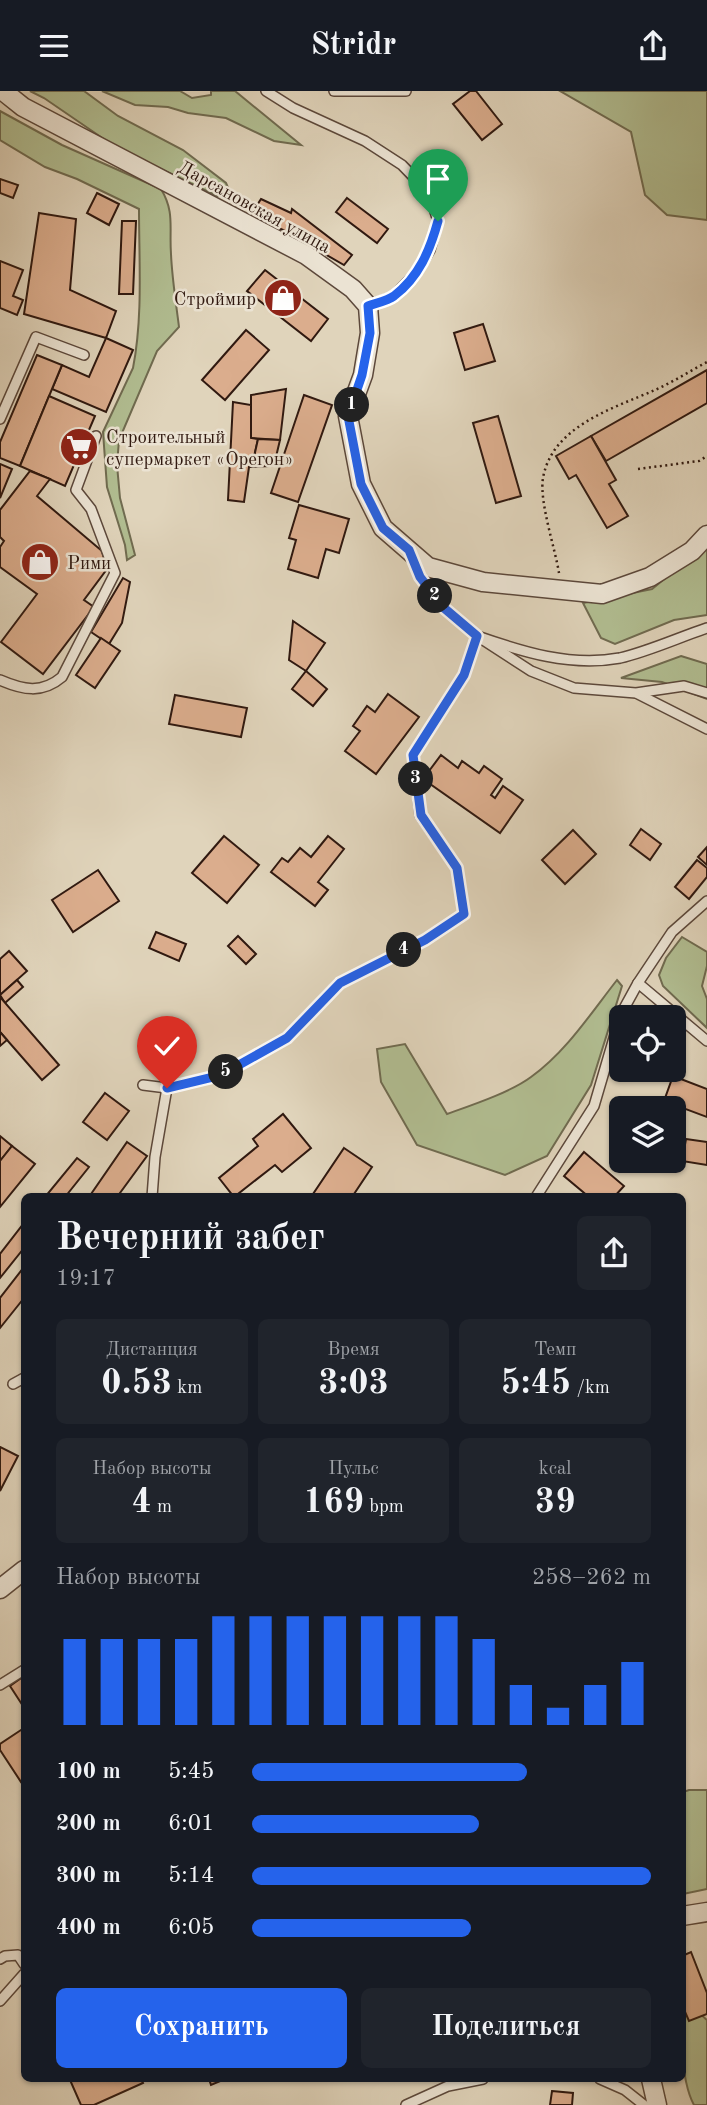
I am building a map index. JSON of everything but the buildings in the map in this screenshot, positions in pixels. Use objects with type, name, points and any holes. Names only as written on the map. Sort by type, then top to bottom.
[{"type":"street","name":"Дарсановская улица","points":[[3,91],[23,107],[306,255],[353,289],[368,306]]},
{"type":"street","points":[[368,306],[370,333],[362,375],[348,416],[361,484],[383,528],[428,567],[483,582],[602,594],[650,577],[692,551],[707,535]]},
{"type":"street","points":[[0,1589],[21,1572]]},
{"type":"street","points":[[686,1915],[707,1912]]},
{"type":"street","points":[[652,2082],[657,2105]]},
{"type":"lane","points":[[266,91],[293,108],[365,141],[402,165],[429,193],[438,221],[430,250],[417,272],[393,297],[368,306]]},
{"type":"lane","points":[[334,91],[406,92]]},
{"type":"lane","points":[[0,419],[36,337],[84,355]]},
{"type":"lane","points":[[0,680],[36,689],[50,687],[62,677],[115,573],[91,509],[76,490],[96,436]]},
{"type":"lane","points":[[409,550],[420,577],[444,608],[477,636],[531,671],[574,688],[636,693],[684,687],[707,693]]},
{"type":"lane","points":[[477,636],[528,653],[570,660],[620,657],[707,628]]},
{"type":"lane","points":[[143,1085],[167,1088],[221,1075],[287,1038],[340,983],[425,940],[464,914],[457,868],[421,815],[413,755],[464,675],[477,636]]},
{"type":"lane","points":[[636,693],[707,729]]},
{"type":"lane","points":[[539,1193],[594,1106],[621,1014],[638,983],[672,932],[707,901]]},
{"type":"lane","points":[[638,983],[707,1041]]},
{"type":"lane","points":[[152,1193],[155,1157],[167,1088]]},
{"type":"lane","points":[[13,1384],[21,1380]]},
{"type":"lane","points":[[0,1685],[21,1671]]},
{"type":"lane","points":[[0,1959],[18,1955],[21,1960]]},
{"type":"lane","points":[[0,2001],[21,1977]]},
{"type":"lane","points":[[607,2082],[625,2090],[644,2105]]},
{"type":"lane","points":[[406,2105],[447,2083]]},
{"type":"path","points":[[562,591],[548,526],[542,479],[552,453],[577,427],[707,362]]},
{"type":"path","points":[[638,470],[699,461],[707,456]]},
{"type":"green space","points":[[30,91],[84,91],[118,116],[183,150],[226,183],[232,197],[217,196],[117,148]]},
{"type":"green space","points":[[102,91],[180,91],[192,98],[211,95],[211,91],[235,91],[301,145],[274,141],[226,118],[188,113],[168,107],[135,105]]},
{"type":"green space","points":[[560,91],[707,91],[707,220],[667,215],[645,195],[631,132]]},
{"type":"green space","points":[[0,111],[62,145],[161,189],[168,205],[179,327],[157,351],[119,440],[117,465],[120,498],[135,555],[127,560],[107,487],[103,432],[133,368],[140,289],[139,209],[45,167],[0,140]]},
{"type":"green space","points":[[707,544],[707,615],[674,620],[615,644],[601,638],[583,603],[652,589]]},
{"type":"green space","points":[[681,656],[707,664],[707,699],[662,682],[621,678]]},
{"type":"green space","points":[[682,937],[707,952],[702,986],[707,999],[707,1028],[686,1005],[663,986],[659,975],[666,958]]},
{"type":"green space","points":[[617,980],[622,986],[616,1005],[609,1005],[609,1028],[591,1085],[547,1156],[505,1175],[417,1145],[381,1082],[377,1049],[405,1044],[447,1114],[491,1098],[531,1077],[556,1056]]},
{"type":"green space","points":[[707,1790],[707,1889],[686,1893],[686,1791]]},
{"type":"green space","points":[[686,1957],[699,2013],[707,2020],[707,2105],[694,2105],[688,2090]]},
{"type":"place","name":"Строймир","points":[[283,298]]},
{"type":"place","name":"Строительный супермаркет «Орегон»","points":[[79,447]]},
{"type":"place","name":"Рими","points":[[40,562]]},
{"type":"route","points":[[167,1088],[221,1075],[287,1038],[340,983],[425,940],[464,914],[457,868],[421,815],[413,755],[464,675],[477,636],[444,608],[420,577],[409,550],[383,528],[361,484],[348,416],[362,375],[370,333],[368,306],[393,297],[417,272],[430,250],[438,221]]}]
